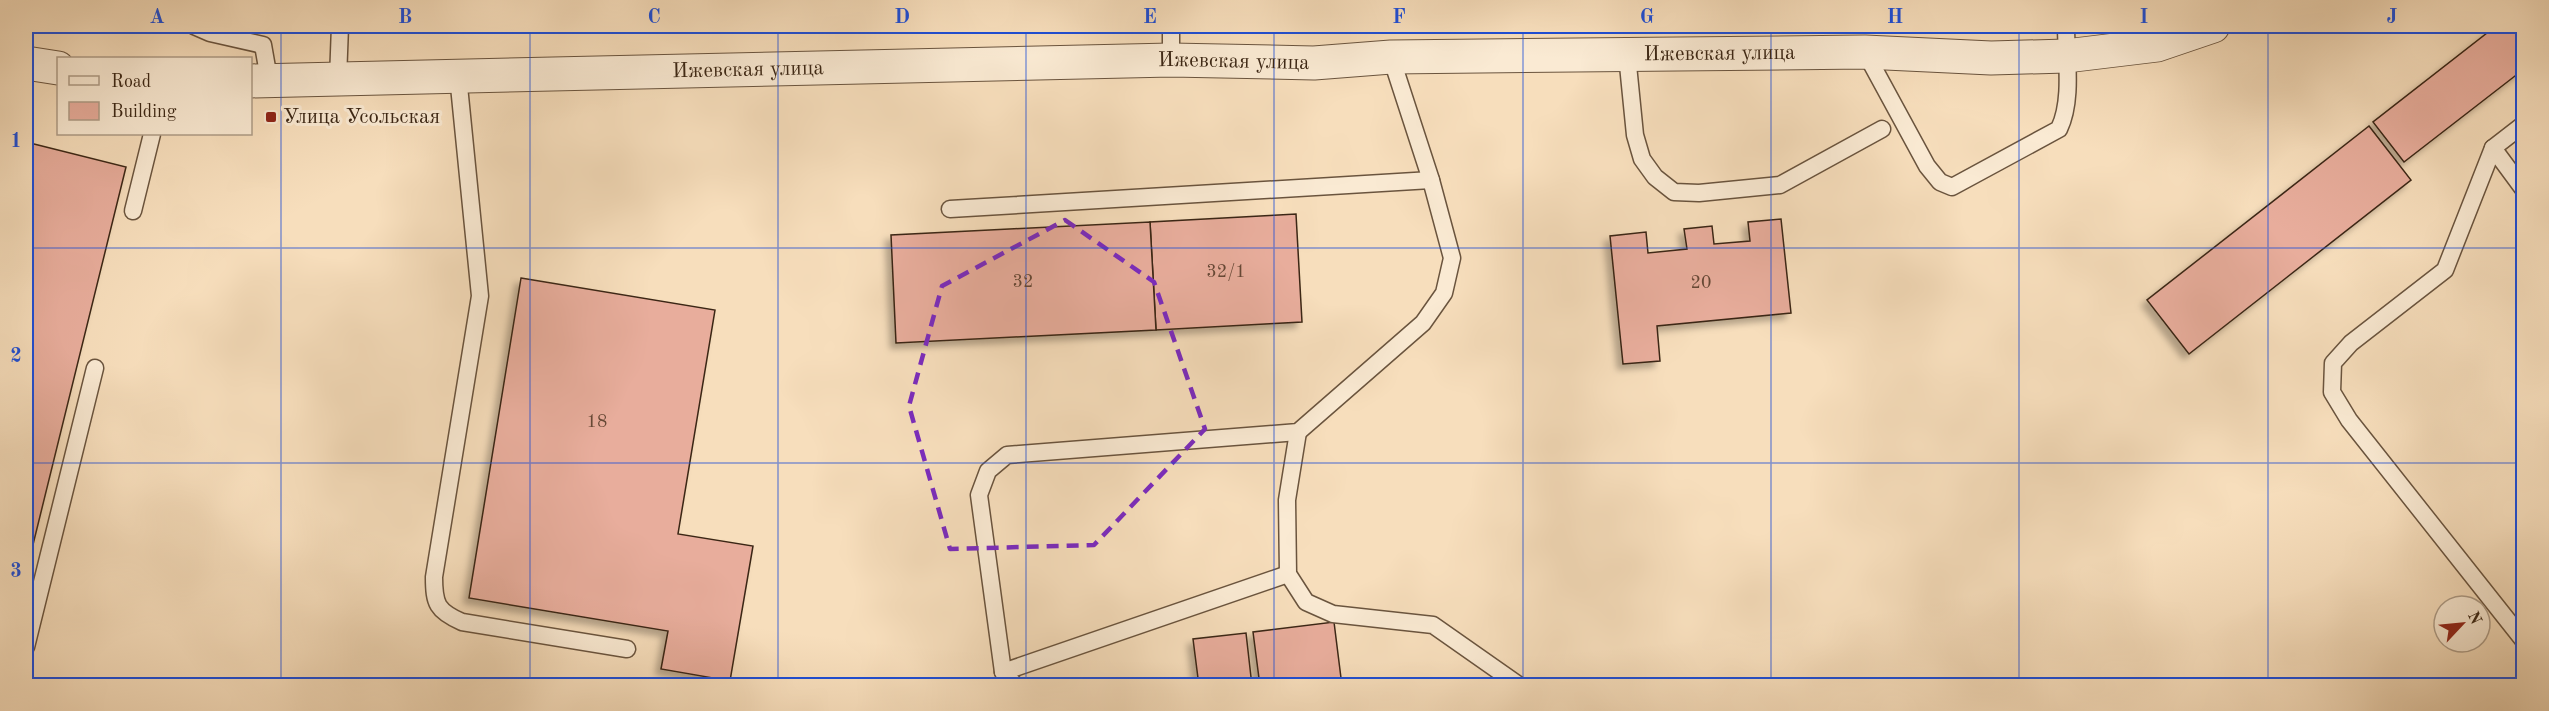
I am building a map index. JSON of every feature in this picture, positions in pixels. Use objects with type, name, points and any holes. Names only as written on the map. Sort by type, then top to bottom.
[{"type":"street","name":"Ижевская улица","points":[[260,80],[1171,60],[1314,63],[1391,57],[1865,52],[1991,58],[2066,41],[2157,45],[2213,26]]},
{"type":"street","points":[[26,63],[57,68]]},
{"type":"lane","points":[[194,26],[210,33],[263,45],[260,80]]},
{"type":"lane","points":[[338,79],[340,26]]},
{"type":"lane","points":[[1171,26],[1171,60]]},
{"type":"lane","points":[[1865,52],[1927,166],[1940,182],[1952,187],[2059,129],[2064,117],[2066,41]]},
{"type":"lane","points":[[1627,55],[1635,135],[1642,159],[1655,177],[1674,192],[1699,193],[1779,185],[1882,129]]},
{"type":"lane","points":[[1016,686],[1003,672],[979,495],[988,471],[1007,455],[1298,432],[1423,323],[1444,293],[1452,258],[1431,180],[1391,57]]},
{"type":"lane","points":[[458,76],[480,296],[434,577],[434,598],[444,614],[462,622],[627,649]]},
{"type":"lane","points":[[2523,124],[2493,148],[2445,270],[2351,343],[2333,363],[2332,392],[2349,420],[2523,641]]},
{"type":"lane","points":[[133,211],[153,135]]},
{"type":"lane","points":[[2493,148],[2523,190]]},
{"type":"lane","points":[[950,209],[1431,180]]},
{"type":"lane","points":[[26,647],[95,368]]},
{"type":"lane","points":[[1298,432],[1287,500],[1288,574],[1306,602],[1333,614],[1433,626],[1520,686]]},
{"type":"lane","points":[[1003,672],[1288,574]]},
{"type":"highlighted area","points":[[1065,220],[1154,282],[1205,429],[1094,545],[950,549],[909,406],[942,286]]},
{"type":"building","points":[[2496,26],[2524,26],[2524,69],[2404,162],[2373,122]]},
{"type":"building","points":[[2369,126],[2411,180],[2189,354],[2147,300]]},
{"type":"building","points":[[26,142],[126,167],[26,573]]},
{"type":"building","points":[[1296,214],[1302,322],[1156,330],[1150,222]]},
{"type":"building","points":[[1781,219],[1791,313],[1657,326],[1660,361],[1623,364],[1610,236],[1646,232],[1648,253],[1687,249],[1684,229],[1712,226],[1714,244],[1750,241],[1748,222]]},
{"type":"building","points":[[1150,222],[1156,330],[896,343],[891,235]]},
{"type":"building","points":[[521,278],[715,310],[678,534],[753,546],[730,681],[661,669],[668,631],[469,598]]},
{"type":"building","points":[[1334,622],[1342,686],[1260,686],[1253,632]]},
{"type":"building","points":[[1246,633],[1252,686],[1199,686],[1193,639]]},
{"type":"place","name":"Улица Усольская","points":[[271,117]]}]
